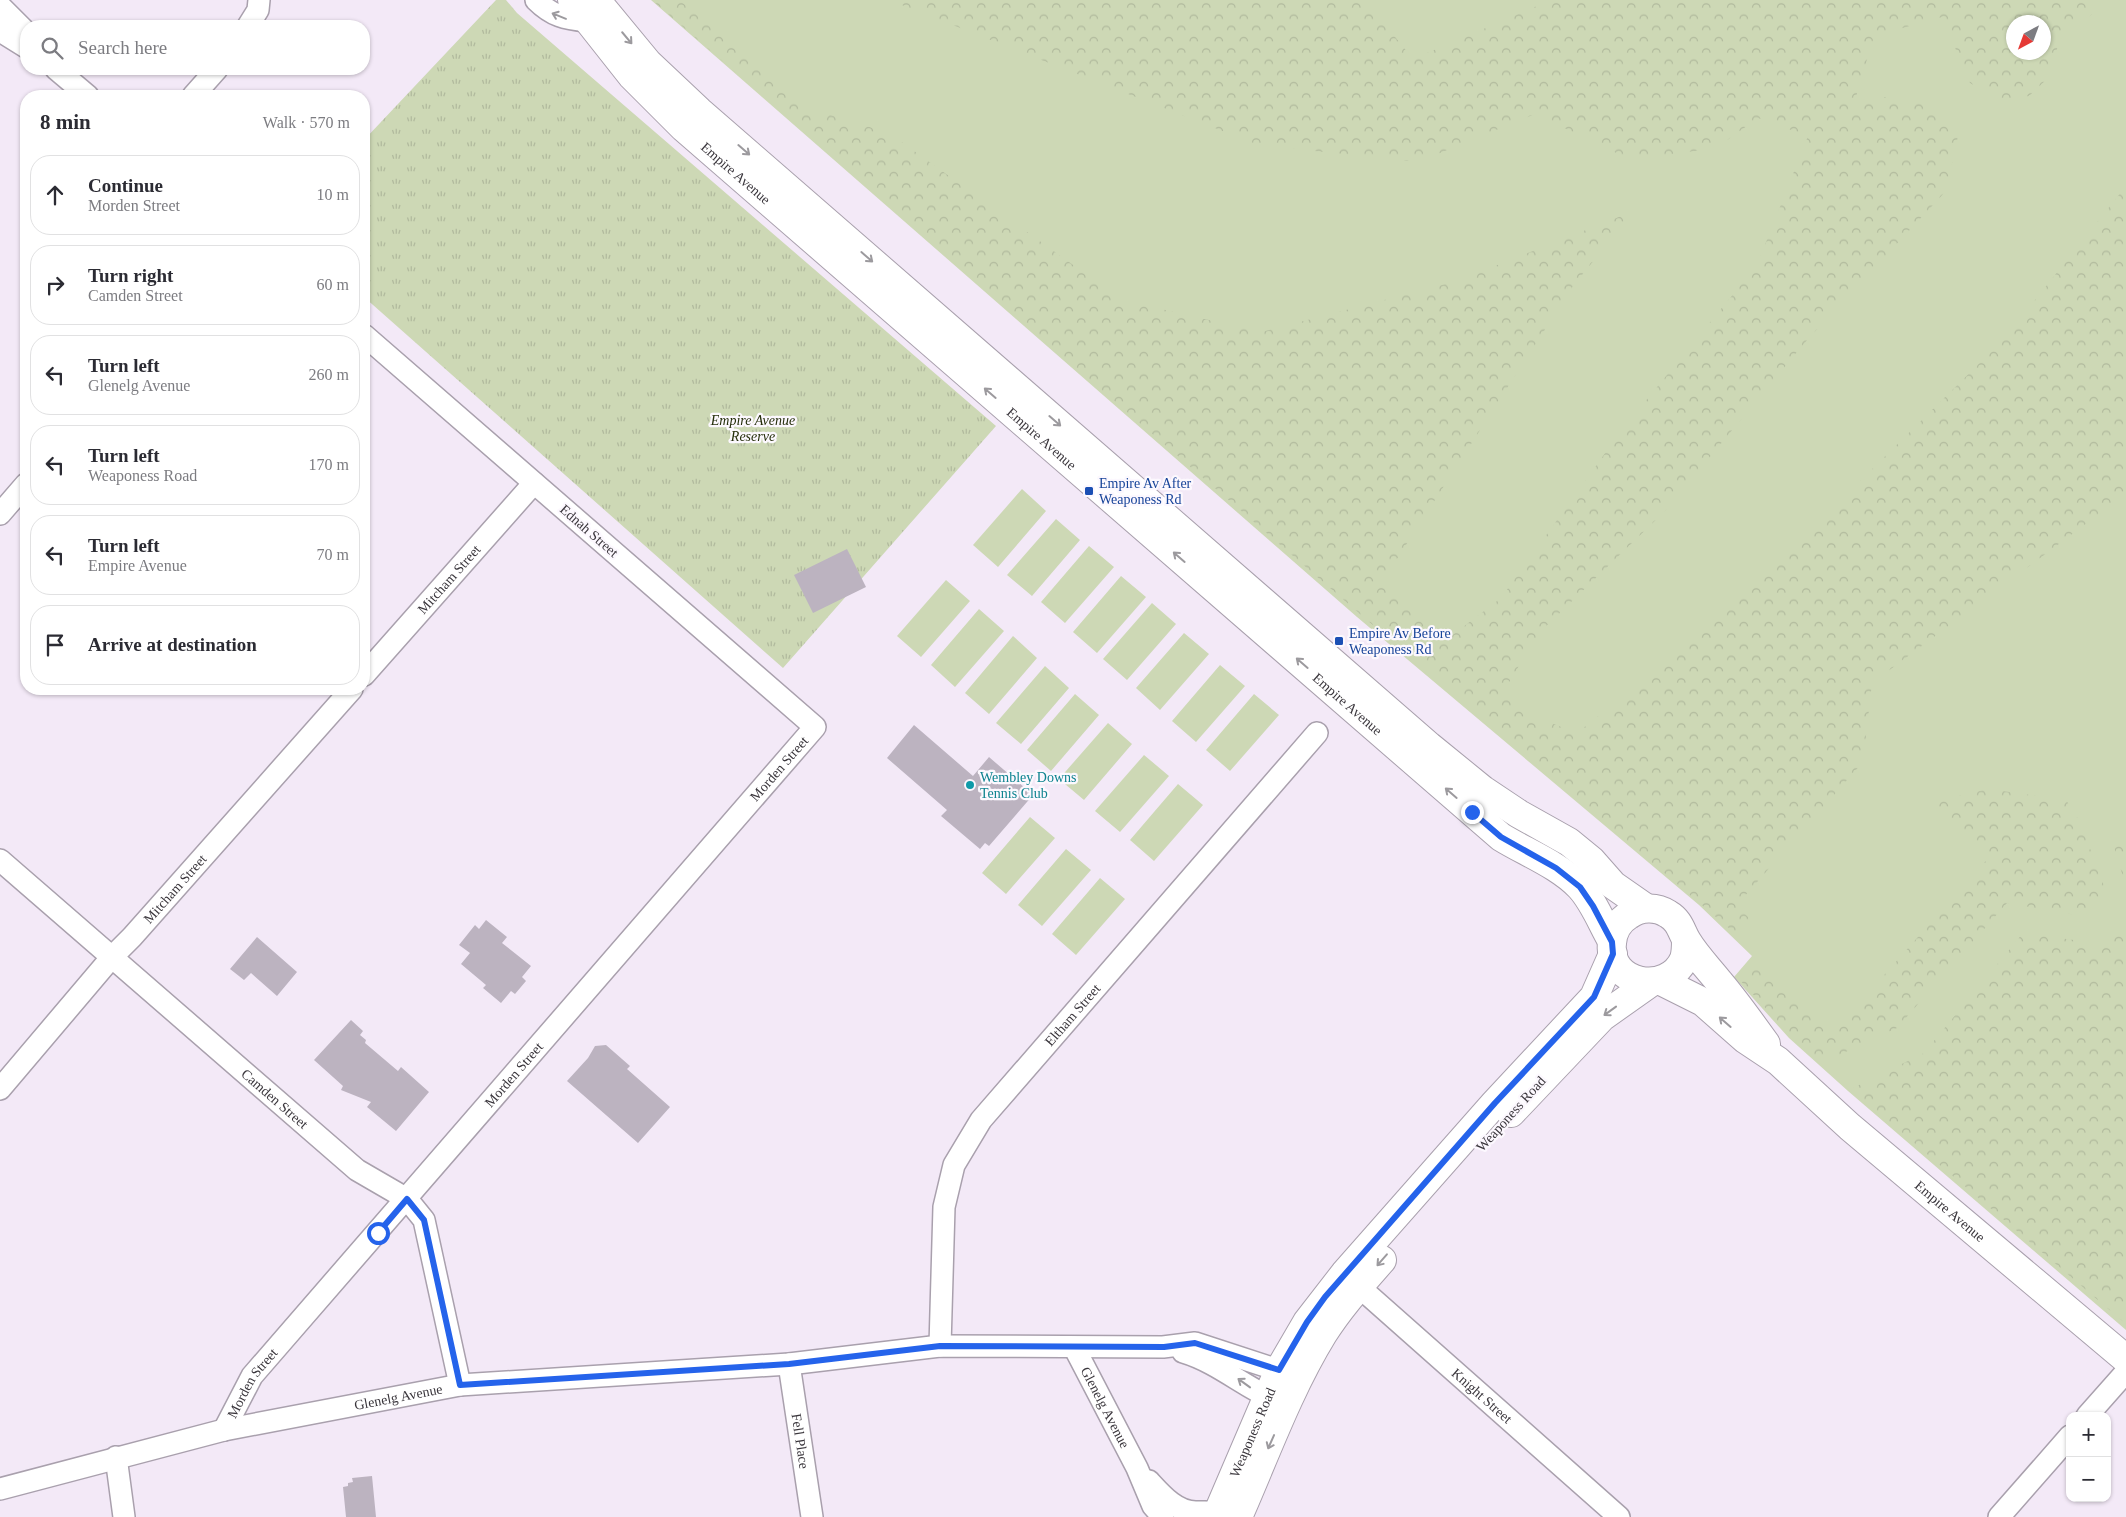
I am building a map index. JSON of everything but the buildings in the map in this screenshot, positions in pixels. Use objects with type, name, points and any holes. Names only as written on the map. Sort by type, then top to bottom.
[{"type":"main road","name":"Empire Avenue","points":[[585,7],[699,111],[1429,746],[1483,790],[1519,814],[1569,842],[1591,860],[1614,885],[1646,908],[1657,909],[1672,917],[1683,929],[1686,940],[1736,1003],[1778,1061]]},
{"type":"main road","name":"Empire Avenue","points":[[585,7],[632,76],[684,128],[1501,837],[1556,868],[1580,887],[1593,906],[1618,966],[1626,975],[1637,981],[1655,982],[1702,1002],[1745,1040],[1778,1061],[1850,1127],[2126,1358]]},
{"type":"main road","points":[[1612,948],[1615,929],[1623,919],[1634,912],[1646,908]]},
{"type":"main road","points":[[1655,982],[1676,972],[1684,958],[1686,940]]},
{"type":"main road","name":"Weaponess Road","points":[[1352,1280],[1495,1103],[1594,997],[1612,948]]},
{"type":"main road","name":"Weaponess Road","points":[[1226,1516],[1289,1374],[1307,1322],[1352,1280],[1602,1017],[1655,982]]},
{"type":"street","points":[[252,20],[258,10],[259,0]]},
{"type":"street","points":[[536,0],[547,11],[563,19],[585,7]]},
{"type":"street","points":[[0,6],[20,26]]},
{"type":"street","points":[[0,31],[20,43]]},
{"type":"street","points":[[63,75],[81,90]]},
{"type":"street","points":[[198,90],[212,75]]},
{"type":"street","name":"Ednah Street","points":[[370,340],[815,727]]},
{"type":"street","name":"Mitcham Street","points":[[370,668],[534,483]]},
{"type":"street","points":[[0,514],[20,491]]},
{"type":"street","name":"Mitcham Street","points":[[0,1089],[111,958],[347,695]]},
{"type":"street","name":"Morden Street","points":[[224,1430],[252,1376],[815,727]]},
{"type":"street","name":"Eltham Street","points":[[940,1346],[944,1207],[954,1166],[981,1120],[1316,733]]},
{"type":"street","name":"Camden Street","points":[[0,860],[357,1170],[407,1199],[424,1220],[460,1385]]},
{"type":"street","name":"Knight Street","points":[[1352,1280],[1619,1517]]},
{"type":"street","name":"Glenelg Avenue","points":[[0,1489],[224,1430],[460,1385],[789,1364],[940,1346],[1164,1347],[1195,1343],[1289,1374]]},
{"type":"street","name":"Glenelg Avenue","points":[[1074,1347],[1137,1468],[1153,1506],[1163,1517]]},
{"type":"street","name":"Glenelg Avenue","points":[[1164,1347],[1194,1355],[1229,1372],[1277,1401]]},
{"type":"street","name":"Fell Place","points":[[789,1364],[812,1517]]},
{"type":"street","points":[[2091,1412],[2126,1372]]},
{"type":"street","points":[[1999,1517],[2066,1441]]},
{"type":"street","points":[[116,1457],[124,1517]]},
{"type":"street","name":"Glenelg Avenue","points":[[1137,1468],[1164,1497],[1177,1507],[1195,1512],[1212,1510],[1226,1516]]},
{"type":"green space","name":"Empire Avenue Reserve","points":[[496,0],[506,0],[517,13],[996,426],[783,668],[370,302],[370,134]]},
{"type":"green space","points":[[651,0],[2126,0],[2126,1330],[1789,1038],[1734,977],[1752,956],[1699,905],[1357,617]]},
{"type":"green space","points":[[652,0],[678,0],[683,3],[801,106],[889,133],[1122,300],[1261,332],[1457,281],[1634,211],[1573,286],[1384,579],[1450,637],[1501,598],[1621,431],[1757,265],[1808,136],[1758,118],[1716,148],[1631,160],[1535,114],[1418,162],[1258,145],[889,0],[1365,0],[1413,59],[1551,0],[2102,0],[2097,10],[2059,42],[2049,77],[2029,96],[2000,100],[1970,83],[1942,17],[1874,36],[1853,107],[1884,97],[1931,101],[1958,136],[1946,191],[1808,339],[1664,512],[1538,634],[1508,684],[1515,709],[1577,733],[1722,617],[2003,340],[2126,186],[2126,494],[1872,683],[1863,762],[1736,906],[1755,923],[1737,935],[1360,614]]},
{"type":"green space","points":[[1022,489],[1046,511],[998,567],[973,545]]},
{"type":"green space","points":[[1056,519],[1080,540],[1032,596],[1007,575]]},
{"type":"green space","points":[[1089,546],[1114,567],[1065,623],[1041,602]]},
{"type":"green space","points":[[1121,576],[1146,597],[1097,653],[1073,632]]},
{"type":"green space","points":[[946,580],[970,601],[921,657],[897,636]]},
{"type":"green space","points":[[1152,603],[1176,624],[1127,680],[1103,659]]},
{"type":"green space","points":[[979,609],[1004,631],[955,687],[931,665]]},
{"type":"green space","points":[[1184,633],[1209,654],[1160,710],[1136,688]]},
{"type":"green space","points":[[1013,636],[1037,658],[989,714],[965,693]]},
{"type":"green space","points":[[1220,665],[1245,686],[1196,742],[1172,721]]},
{"type":"green space","points":[[1045,666],[1069,688],[1021,744],[996,723]]},
{"type":"green space","points":[[1075,694],[1099,715],[1051,771],[1027,750]]},
{"type":"green space","points":[[1254,694],[1279,715],[1230,771],[1206,750]]},
{"type":"green space","points":[[1108,723],[1132,744],[1084,800],[1059,779]]},
{"type":"green space","points":[[1144,755],[1169,776],[1120,832],[1095,811]]},
{"type":"green space","points":[[1178,784],[1203,805],[1154,861],[1130,840]]},
{"type":"green space","points":[[1989,789],[2066,800],[2080,822],[2107,894],[2087,917],[2007,903],[1897,1028],[1822,1063],[1791,1036],[1738,978],[1756,958],[1836,1029],[1991,855],[1930,802]]},
{"type":"green space","points":[[1030,817],[1055,838],[1006,894],[982,873]]},
{"type":"green space","points":[[2126,829],[2126,887],[2112,840]]},
{"type":"green space","points":[[1066,849],[1091,870],[1042,926],[1018,905]]},
{"type":"green space","points":[[1100,878],[1125,899],[1076,955],[1052,934]]},
{"type":"green space","points":[[2126,919],[2126,1324],[1851,1089],[1924,1053],[2023,933],[2103,944]]},
{"type":"place","name":"Empire Av After Weaponess Rd","points":[[1089,491]]},
{"type":"place","name":"Empire Av Before Weaponess Rd","points":[[1339,641]]},
{"type":"place","name":"Wembley Downs Tennis Club","points":[[970,785]]},
{"type":"route","points":[[378,1233],[407,1199],[424,1220],[460,1385],[789,1364],[940,1346],[1164,1347],[1195,1343],[1279,1370],[1307,1322],[1325,1297],[1495,1103],[1594,997],[1613,954],[1612,942],[1593,906],[1580,887],[1556,868],[1501,837],[1472,812]]}]
